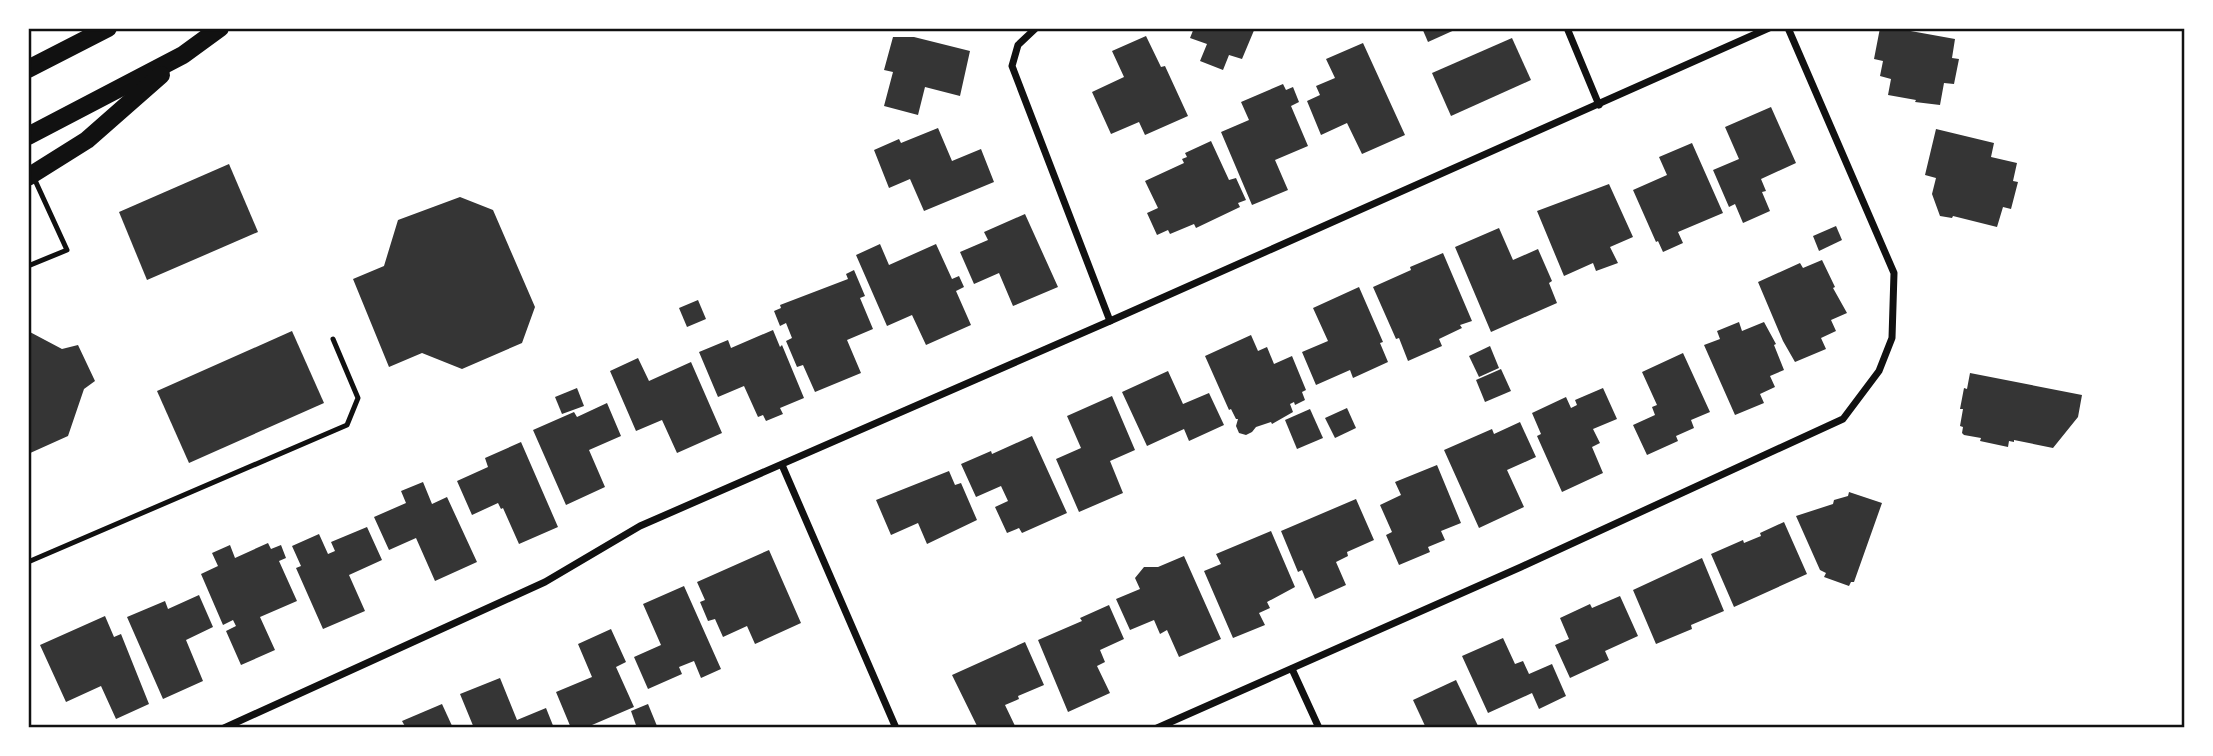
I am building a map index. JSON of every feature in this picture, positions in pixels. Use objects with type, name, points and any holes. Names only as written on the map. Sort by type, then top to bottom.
[{"type":"main road","points":[[28,69],[108,28]]},
{"type":"main road","points":[[30,176],[87,140],[183,55],[220,28]]},
{"type":"main road","points":[[28,136],[183,55]]},
{"type":"street","points":[[1036,28],[1018,45],[1012,66],[1110,321]]},
{"type":"street","points":[[1567,28],[1600,105]]},
{"type":"street","points":[[224,728],[545,582],[640,526],[1600,105],[1769,28]]},
{"type":"street","points":[[1157,728],[1509,572],[1843,419],[1879,371],[1892,338],[1894,273],[1788,28]]},
{"type":"street","points":[[782,465],[896,728]]},
{"type":"street","points":[[1292,668],[1319,728]]},
{"type":"lane","points":[[28,266],[67,250],[30,176]]},
{"type":"lane","points":[[28,562],[347,425],[358,398],[333,339]]},
{"type":"building","points":[[1194,28],[1255,28],[1242,59],[1229,55],[1223,70],[1200,61],[1207,44],[1190,38]]},
{"type":"building","points":[[1422,28],[1459,28],[1428,42]]},
{"type":"building","points":[[1880,28],[1955,39],[1952,58],[1959,59],[1954,84],[1944,83],[1940,105],[1888,95],[1891,79],[1880,76],[1883,61],[1874,59]]},
{"type":"building","points":[[1146,36],[1161,67],[1165,66],[1188,116],[1145,135],[1139,122],[1111,134],[1092,92],[1124,77],[1112,51]]},
{"type":"building","points":[[893,37],[914,37],[970,51],[960,96],[925,87],[918,115],[884,106],[893,72],[884,70]]},
{"type":"building","points":[[1512,38],[1531,80],[1451,116],[1432,73]]},
{"type":"building","points":[[1363,43],[1405,135],[1362,154],[1347,123],[1321,135],[1307,101],[1320,95],[1316,86],[1335,78],[1326,59]]},
{"type":"building","points":[[1283,84],[1286,90],[1293,87],[1299,102],[1291,106],[1308,146],[1275,160],[1288,190],[1252,205],[1221,132],[1249,120],[1241,102]]},
{"type":"building","points":[[1771,107],[1796,163],[1761,179],[1766,191],[1762,192],[1770,211],[1743,223],[1735,204],[1729,207],[1713,170],[1739,159],[1725,127]]},
{"type":"building","points":[[938,128],[952,161],[981,149],[994,182],[924,211],[910,179],[889,188],[874,150],[899,139],[901,143]]},
{"type":"building","points":[[1936,129],[1994,143],[1991,157],[2017,163],[2013,181],[2018,182],[2011,209],[2003,207],[1997,227],[1953,216],[1940,216],[1932,194],[1936,178],[1925,175]]},
{"type":"building","points":[[1211,141],[1229,180],[1236,178],[1246,200],[1238,203],[1240,207],[1196,228],[1194,224],[1170,234],[1168,230],[1157,235],[1147,213],[1158,208],[1145,181],[1184,163],[1182,159],[1187,157],[1185,153]]},
{"type":"building","points":[[1692,143],[1723,213],[1678,232],[1683,243],[1663,252],[1633,190],[1667,175],[1659,157]]},
{"type":"building","points":[[229,164],[258,232],[147,280],[119,212]]},
{"type":"building","points":[[1609,184],[1633,237],[1610,247],[1618,263],[1596,271],[1593,263],[1564,276],[1537,211]]},
{"type":"building","points":[[460,197],[493,210],[535,307],[522,343],[462,369],[422,353],[389,367],[353,279],[384,266],[398,220]]},
{"type":"building","points":[[1025,214],[1058,287],[1013,306],[999,273],[974,284],[960,252],[988,240],[984,232]]},
{"type":"building","points":[[1836,226],[1842,240],[1819,251],[1813,236]]},
{"type":"building","points":[[1499,228],[1513,260],[1538,249],[1552,281],[1549,283],[1557,303],[1491,332],[1455,247]]},
{"type":"building","points":[[880,244],[889,265],[936,244],[952,279],[959,276],[964,287],[956,291],[971,325],[926,345],[912,315],[887,326],[856,255]]},
{"type":"building","points":[[1443,253],[1472,321],[1460,325],[1462,328],[1439,339],[1442,346],[1408,361],[1373,287]]},
{"type":"building","points":[[1822,260],[1847,313],[1831,320],[1836,331],[1821,338],[1826,349],[1795,362],[1758,282],[1800,263],[1803,268]]},
{"type":"building","points":[[854,270],[865,296],[860,298],[873,329],[847,340],[861,373],[815,392],[803,365],[797,367],[786,341],[792,338],[786,323],[780,326],[774,311],[781,308],[780,305],[848,279],[846,274]]},
{"type":"building","points":[[1359,287],[1383,342],[1380,343],[1388,362],[1353,378],[1350,370],[1316,385],[1302,352],[1328,341],[1313,308]]},
{"type":"building","points":[[698,300],[706,319],[687,327],[679,308]]},
{"type":"building","points":[[1739,322],[1742,331],[1764,322],[1776,344],[1774,345],[1784,370],[1770,376],[1775,387],[1760,394],[1764,403],[1735,415],[1704,345],[1720,339],[1717,331]]},
{"type":"building","points":[[773,330],[804,398],[780,408],[783,414],[766,421],[763,415],[758,417],[744,386],[718,397],[699,352],[728,340],[731,348]]},
{"type":"building","points":[[28,331],[62,349],[78,345],[95,381],[84,389],[68,436],[28,454]]},
{"type":"building","points":[[292,331],[324,403],[189,463],[157,391]]},
{"type":"building","points":[[1251,335],[1258,351],[1267,347],[1274,364],[1292,356],[1306,390],[1302,392],[1305,400],[1295,405],[1294,402],[1290,404],[1293,412],[1272,424],[1271,422],[1256,427],[1246,435],[1239,433],[1236,426],[1238,419],[1231,409],[1229,410],[1205,356]]},
{"type":"building","points":[[1490,346],[1499,368],[1479,377],[1469,356]]},
{"type":"building","points":[[1683,353],[1710,412],[1691,420],[1694,428],[1676,436],[1678,441],[1647,455],[1633,425],[1655,415],[1652,407],[1657,405],[1642,372]]},
{"type":"building","points":[[638,358],[649,381],[691,362],[722,433],[677,453],[662,420],[636,431],[610,371]]},
{"type":"building","points":[[1501,369],[1511,391],[1485,402],[1476,380]]},
{"type":"building","points":[[1168,371],[1183,404],[1209,393],[1224,425],[1189,441],[1184,429],[1147,446],[1122,392]]},
{"type":"building","points":[[1970,373],[2082,395],[2078,417],[2053,448],[2014,440],[2009,441],[2008,447],[1964,435],[1963,427],[1960,426],[1963,409],[1960,409]]},
{"type":"building","points":[[577,388],[584,406],[562,414],[555,397]]},
{"type":"building","points":[[1603,388],[1617,419],[1593,429],[1600,443],[1592,447],[1603,473],[1562,492],[1537,436],[1541,434],[1532,413],[1566,397],[1571,408],[1577,405],[1575,400]]},
{"type":"building","points":[[1112,396],[1135,450],[1110,461],[1123,493],[1079,512],[1056,459],[1081,448],[1067,416]]},
{"type":"building","points":[[607,403],[621,436],[589,450],[605,487],[566,505],[533,430],[574,412],[577,417]]},
{"type":"building","points":[[1347,408],[1356,428],[1335,438],[1325,418]]},
{"type":"building","points":[[1310,409],[1323,438],[1297,449],[1285,420]]},
{"type":"building","points":[[1520,422],[1536,457],[1507,470],[1524,507],[1479,528],[1444,450],[1492,429],[1494,434]]},
{"type":"building","points":[[1032,436],[1067,513],[1022,533],[1019,528],[1007,533],[995,507],[1008,501],[1001,486],[976,497],[961,464]]},
{"type":"building","points":[[521,442],[558,527],[519,544],[503,508],[501,509],[498,503],[472,515],[457,481],[488,467],[485,458]]},
{"type":"building","points":[[1437,465],[1461,523],[1441,531],[1445,540],[1428,547],[1430,552],[1399,565],[1386,535],[1392,532],[1380,505],[1401,495],[1395,482]]},
{"type":"building","points":[[949,471],[955,485],[961,483],[977,520],[927,544],[918,523],[891,535],[876,500]]},
{"type":"building","points":[[423,482],[432,504],[447,497],[477,562],[435,581],[416,538],[389,550],[374,517],[406,503],[401,491]]},
{"type":"building","points":[[1849,492],[1882,503],[1854,582],[1849,586],[1824,577],[1826,573],[1820,570],[1796,516],[1833,504],[1834,500],[1848,496]]},
{"type":"building","points":[[1356,499],[1374,540],[1347,552],[1348,556],[1336,562],[1346,585],[1315,599],[1302,570],[1298,572],[1281,531]]},
{"type":"building","points":[[1784,522],[1807,574],[1734,607],[1711,554],[1743,540],[1744,543],[1761,536],[1760,533]]},
{"type":"building","points":[[367,527],[382,560],[349,575],[365,611],[323,629],[296,568],[301,566],[292,546],[319,534],[328,554],[335,551],[331,542]]},
{"type":"building","points":[[1271,531],[1295,587],[1267,602],[1270,608],[1259,613],[1265,625],[1233,638],[1204,571],[1221,564],[1216,554]]},
{"type":"building","points":[[268,543],[271,549],[281,545],[286,558],[279,561],[297,601],[260,617],[275,650],[241,665],[226,631],[236,626],[233,620],[223,625],[201,574],[218,566],[212,553],[230,545],[235,558]]},
{"type":"building","points":[[769,550],[801,623],[755,644],[747,626],[723,637],[715,619],[708,621],[700,602],[705,600],[697,582]]},
{"type":"building","points":[[1184,556],[1221,639],[1179,657],[1167,630],[1160,634],[1154,620],[1130,630],[1116,599],[1140,589],[1135,578],[1144,567],[1158,567]]},
{"type":"building","points":[[1702,558],[1724,611],[1691,625],[1692,629],[1656,644],[1633,590]]},
{"type":"building","points":[[684,586],[721,669],[701,678],[694,661],[679,667],[682,674],[648,689],[634,657],[661,645],[643,604]]},
{"type":"building","points":[[199,595],[213,627],[186,640],[203,681],[163,699],[127,617],[165,601],[168,609]]},
{"type":"building","points":[[1620,596],[1638,636],[1605,651],[1609,660],[1570,678],[1555,645],[1569,639],[1560,618],[1590,604],[1592,608]]},
{"type":"building","points":[[1109,605],[1124,639],[1100,650],[1105,662],[1097,666],[1110,693],[1068,712],[1038,640],[1082,621],[1080,618]]},
{"type":"building","points":[[105,616],[114,637],[121,634],[149,704],[116,719],[101,686],[66,702],[40,645]]},
{"type":"building","points":[[611,629],[626,662],[616,667],[634,707],[585,728],[571,728],[556,692],[592,677],[578,644]]},
{"type":"building","points":[[1503,638],[1515,664],[1523,661],[1529,674],[1552,664],[1566,696],[1539,709],[1532,693],[1488,713],[1462,656]]},
{"type":"building","points":[[1025,642],[1044,685],[1005,705],[1016,728],[978,728],[952,675]]},
{"type":"building","points":[[500,678],[517,720],[546,708],[554,728],[474,728],[460,694]]},
{"type":"building","points":[[1456,680],[1479,728],[1426,728],[1413,700]]},
{"type":"building","points":[[442,704],[453,728],[406,728],[402,721]]},
{"type":"building","points":[[648,704],[657,726],[637,728],[631,711]]}]
